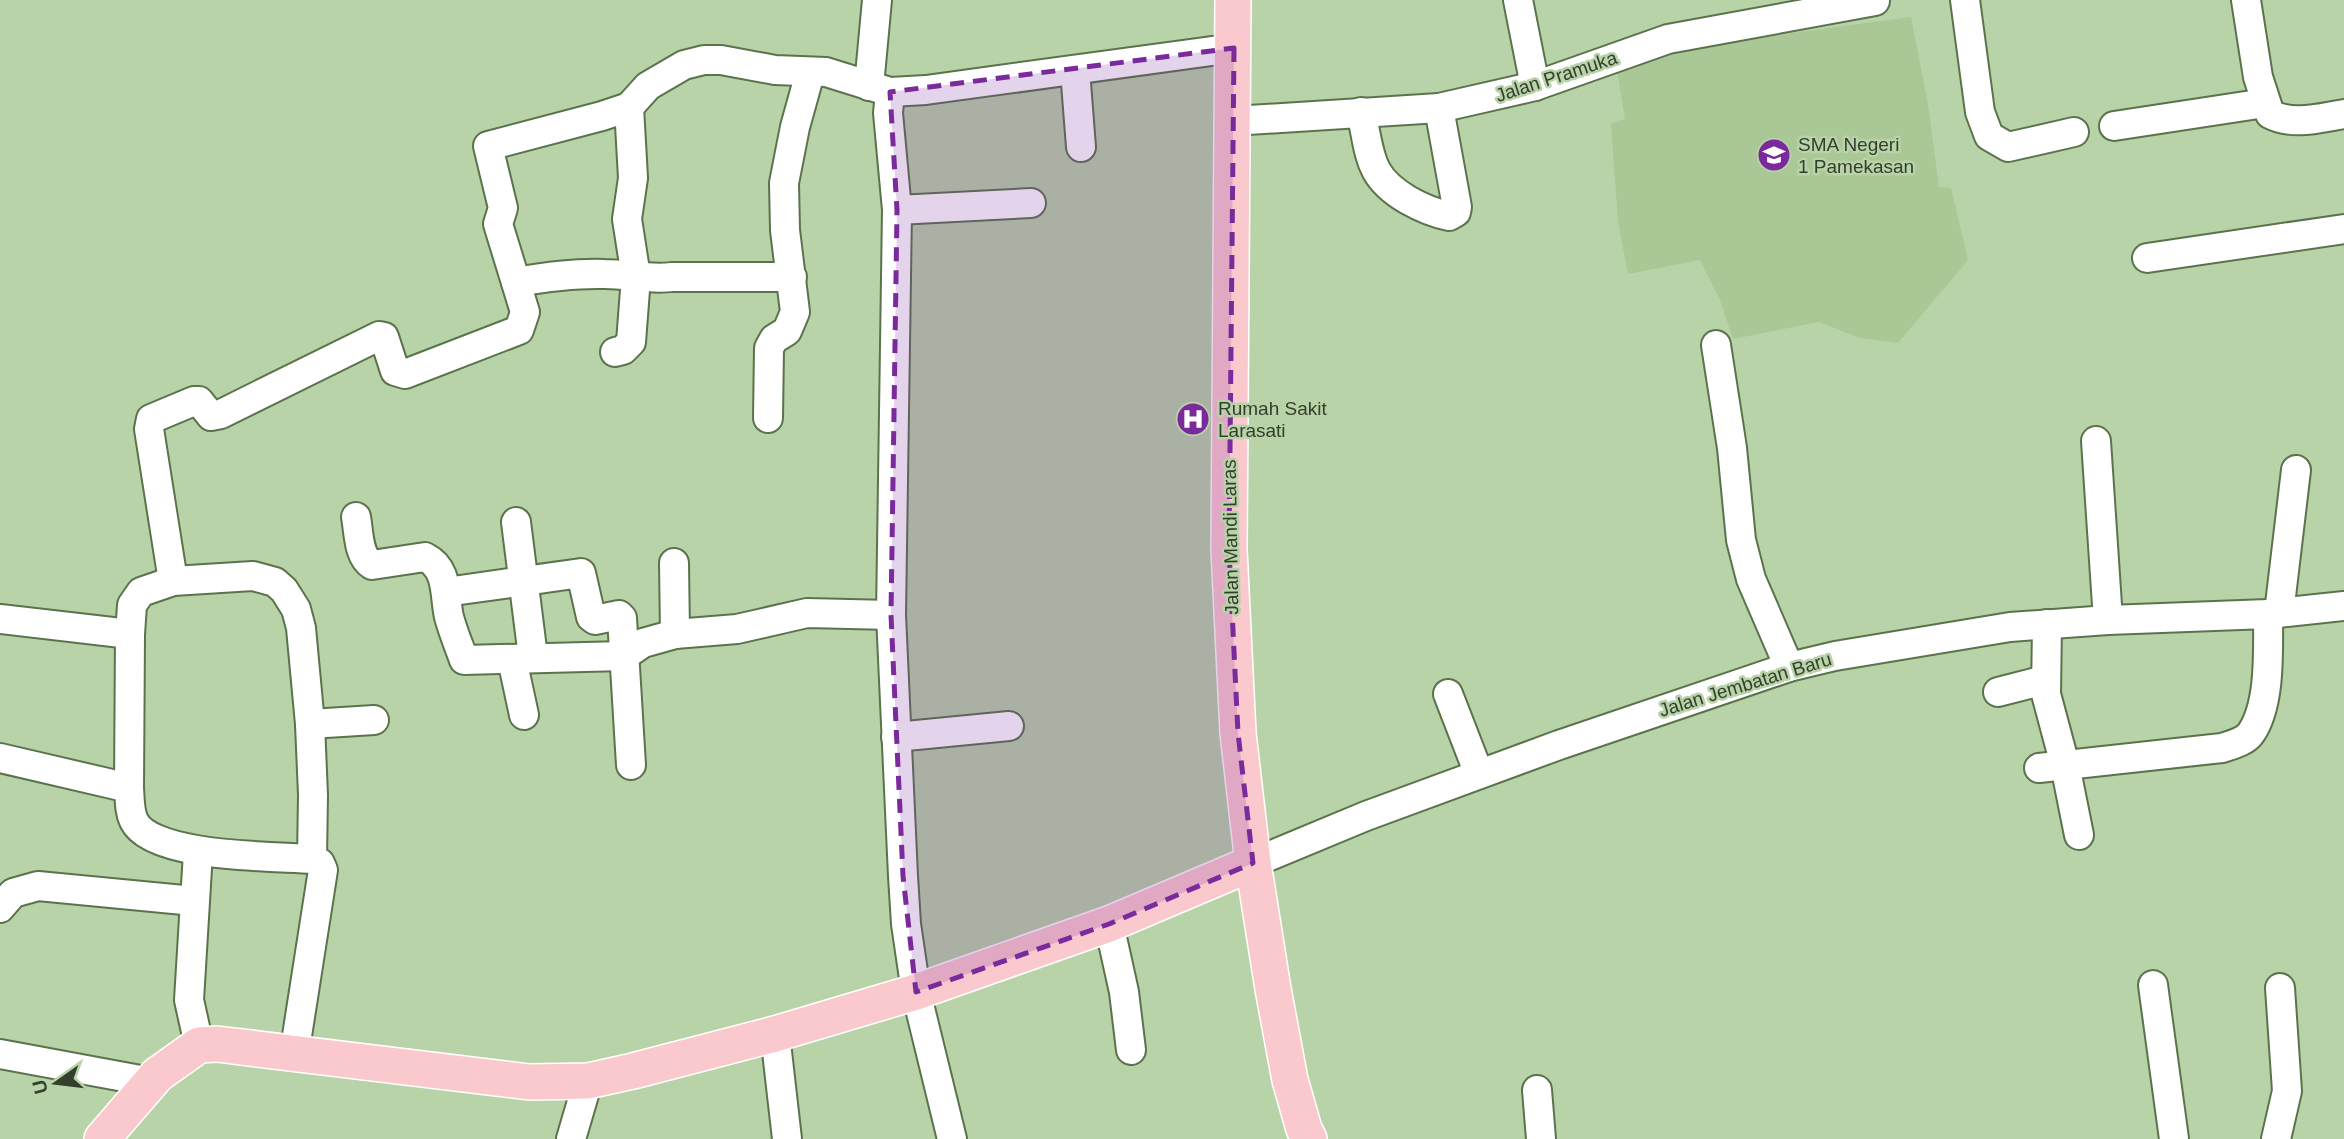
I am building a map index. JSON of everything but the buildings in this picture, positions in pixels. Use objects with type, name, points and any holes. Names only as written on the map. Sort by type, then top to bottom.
[{"type":"main road","name":"Jalan Mandi Laras","points":[[1233,0],[1230,603],[1238,733],[1273,989],[1290,1080],[1309,1139]]},
{"type":"main road","points":[[103,1139],[157,1075],[199,1045],[217,1044],[529,1082],[587,1081],[775,1034],[916,992],[1109,924],[1254,863]]},
{"type":"street","points":[[877,0],[879,89],[888,113],[897,210],[891,615],[906,924],[916,992],[952,1139]]},
{"type":"street","points":[[1518,0],[1535,86]]},
{"type":"street","points":[[1965,0],[1980,112],[1989,136],[2008,147],[2074,132]]},
{"type":"street","points":[[2246,0],[2265,103],[2270,114],[2281,119],[2302,121],[2344,114]]},
{"type":"street","name":"Jalan Pramuka","points":[[1233,121],[1439,108],[1535,86],[1668,39],[1875,1]]},
{"type":"street","points":[[173,581],[149,429],[151,419],[194,401],[199,401],[211,416],[221,414],[379,336],[387,341],[395,370],[405,374],[519,330],[525,312],[498,224],[503,208],[488,146],[629,107],[648,86],[684,65],[704,60],[721,60],[775,70],[826,72],[879,89],[926,90],[1234,48]]},
{"type":"street","points":[[1075,70],[1081,147]]},
{"type":"street","points":[[768,418],[769,348],[774,339],[788,331],[795,312],[785,230],[784,183],[795,127],[810,73]]},
{"type":"street","points":[[2114,126],[2265,103]]},
{"type":"street","points":[[615,352],[623,350],[631,342],[636,277],[627,219],[633,178],[629,107]]},
{"type":"street","points":[[1361,113],[1377,175],[1390,189],[1430,213],[1449,216],[1456,212],[1457,207],[1439,108]]},
{"type":"street","points":[[897,210],[1031,203]]},
{"type":"street","points":[[2147,258],[2344,229]]},
{"type":"street","points":[[516,282],[561,274],[608,274],[653,279],[672,276],[792,277]]},
{"type":"street","points":[[1718,357],[1732,448],[1741,540],[1751,579],[1789,667]]},
{"type":"street","points":[[2096,441],[2108,620]]},
{"type":"street","points":[[2052,766],[2222,748],[2250,736],[2258,718],[2265,686],[2296,470]]},
{"type":"street","points":[[356,517],[365,560],[372,565],[425,557],[439,569],[452,626],[464,660],[624,656],[643,643],[675,634],[737,629],[807,612],[891,615]]},
{"type":"street","points":[[516,522],[525,582],[524,715]]},
{"type":"street","points":[[674,563],[675,634]]},
{"type":"street","points":[[446,592],[581,573],[591,617],[595,620],[619,615],[622,618],[631,765]]},
{"type":"street","points":[[294,1055],[323,870],[320,863],[312,859],[198,852],[146,834],[134,822],[130,810],[129,788],[130,634],[132,605],[141,592],[173,581],[253,576],[275,582],[284,590],[296,609],[301,628],[310,724],[312,859]]},
{"type":"street","name":"Jalan Jembatan Baru","points":[[1254,863],[1479,774],[1789,667],[1835,656],[2010,626],[2274,614],[2344,606]]},
{"type":"street","points":[[0,619],[130,634]]},
{"type":"street","points":[[2047,624],[2045,680],[2052,766],[2079,835]]},
{"type":"street","points":[[1998,692],[2045,680]]},
{"type":"street","points":[[1448,694],[1479,774]]},
{"type":"street","points":[[310,724],[374,720]]},
{"type":"street","points":[[896,737],[1009,726]]},
{"type":"street","points":[[0,758],[129,788]]},
{"type":"street","points":[[198,852],[189,1000],[199,1045]]},
{"type":"street","points":[[0,908],[13,893],[38,886],[194,901]]},
{"type":"street","points":[[1109,924],[1124,992],[1131,1050]]},
{"type":"street","points":[[2153,985],[2174,1139]]},
{"type":"street","points":[[2276,1139],[2287,1091],[2280,988]]},
{"type":"street","points":[[775,1034],[787,1139]]},
{"type":"street","points":[[0,1054],[151,1082]]},
{"type":"street","points":[[571,1139],[587,1081]]},
{"type":"street","points":[[1537,1090],[1541,1139]]},
{"type":"highlighted area","points":[[1234,48],[1229,549],[1238,733],[1253,863],[1109,924],[916,992],[903,876],[891,615],[897,210],[890,92]]},
{"type":"shaded area","name":"SMA Negeri 1 Pamekasan","points":[[1911,17],[1928,104],[1939,187],[1951,188],[1968,260],[1898,343],[1860,338],[1819,322],[1733,339],[1720,300],[1700,260],[1628,274],[1618,222],[1611,124],[1625,119],[1616,65],[1776,35]]},
{"type":"place","name":"SMA Negeri 1 Pamekasan","points":[[1774,155]]},
{"type":"place","name":"Rumah Sakit Larasati","points":[[1193,419]]}]
